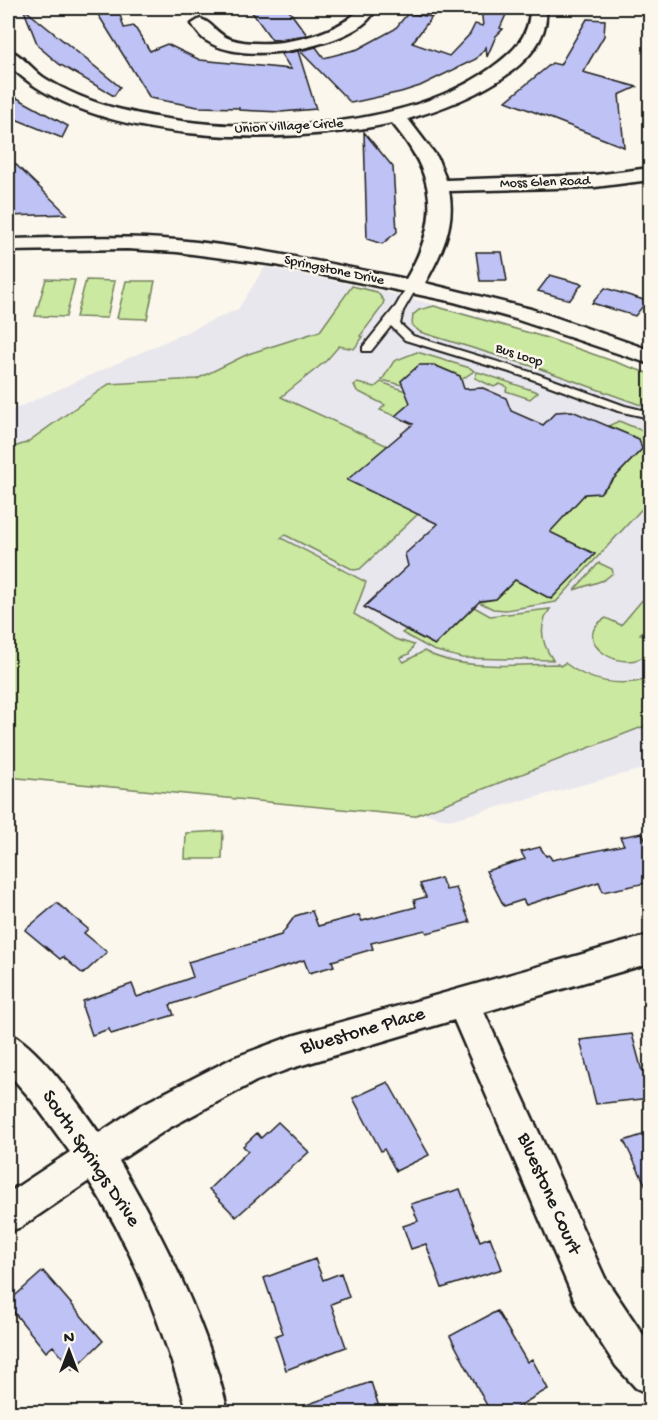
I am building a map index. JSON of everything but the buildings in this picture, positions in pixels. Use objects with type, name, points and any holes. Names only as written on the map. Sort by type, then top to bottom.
[{"type":"street","points":[[200,24],[213,38],[228,43],[255,46],[293,45],[317,40],[348,28],[364,16],[369,8]]},
{"type":"street","name":"Union Village Circle","points":[[8,55],[33,78],[81,102],[114,113],[172,125],[236,131],[281,131],[342,126],[396,116],[448,100],[489,80],[503,70],[530,41],[536,29],[538,8]]},
{"type":"street","points":[[396,116],[426,155],[436,174],[441,206],[440,229],[431,255],[412,287]]},
{"type":"street","name":"Moss Glen Road","points":[[439,186],[595,181],[651,174]]},
{"type":"street","name":"Springstone Drive","points":[[8,245],[70,242],[177,246],[276,259],[412,287],[524,314],[651,357]]},
{"type":"street","name":"Bluestone Place","points":[[8,1214],[156,1116],[245,1069],[292,1052],[651,949]]},
{"type":"street","name":"Bluestone Court","points":[[464,1004],[591,1292],[630,1352],[651,1374]]},
{"type":"street","name":"South Springs Drive","points":[[8,1049],[29,1071],[94,1157],[122,1199],[152,1257],[172,1305],[208,1413]]},
{"type":"lane","points":[[367,349],[398,310],[412,287]]},
{"type":"lane","name":"Bus Loop","points":[[398,310],[395,325],[409,338],[533,376],[622,409],[651,415]]},
{"type":"shaded area","points":[[265,267],[382,291],[489,319],[650,374],[650,767],[449,820],[8,701],[8,412],[238,309]]},
{"type":"green space","points":[[46,279],[75,280],[66,317],[35,316]]},
{"type":"green space","points":[[86,280],[115,281],[107,318],[76,317]]},
{"type":"green space","points":[[126,281],[155,281],[147,319],[117,318]]},
{"type":"green space","points":[[352,286],[377,292],[384,301],[360,336],[363,337],[354,349],[339,346],[326,361],[281,397],[388,446],[418,514],[360,569],[354,570],[285,535],[281,538],[366,582],[354,614],[395,639],[414,645],[409,654],[400,658],[404,662],[424,651],[439,658],[472,664],[558,664],[560,666],[565,663],[584,675],[617,683],[650,678],[650,724],[414,816],[8,777],[8,449],[26,443],[109,384],[197,379],[248,354],[320,331]]},
{"type":"green space","points":[[434,306],[544,337],[650,374],[650,406],[638,404],[538,368],[420,332],[412,325],[413,315],[419,310]]},
{"type":"green space","points":[[417,352],[474,371],[461,380],[460,376],[429,365],[410,374],[401,381],[402,385],[382,380],[394,361]]},
{"type":"green space","points":[[477,372],[538,392],[530,399],[506,391],[507,387],[500,384],[494,387],[475,378]]},
{"type":"green space","points":[[381,382],[419,396],[395,416],[380,410],[385,405],[357,391],[354,385],[357,383],[375,387]]},
{"type":"green space","points":[[619,421],[650,434],[650,500],[556,602],[506,610],[493,609],[479,602],[496,599],[552,543],[548,531],[555,518],[564,517],[571,509],[569,504],[583,494],[600,493],[642,449],[639,439],[608,426]]},
{"type":"green space","points":[[599,563],[612,569],[613,573],[604,580],[574,590]]},
{"type":"green space","points":[[650,591],[650,622],[640,634],[650,639],[650,651],[639,659],[627,661],[615,659],[604,653],[596,645],[592,636],[595,627],[606,618],[621,625]]},
{"type":"green space","points":[[474,607],[490,616],[550,609],[546,615],[542,634],[553,660],[462,658],[433,650],[402,633],[406,630],[435,645]]},
{"type":"green space","points":[[223,831],[222,859],[185,859],[186,833]]}]
